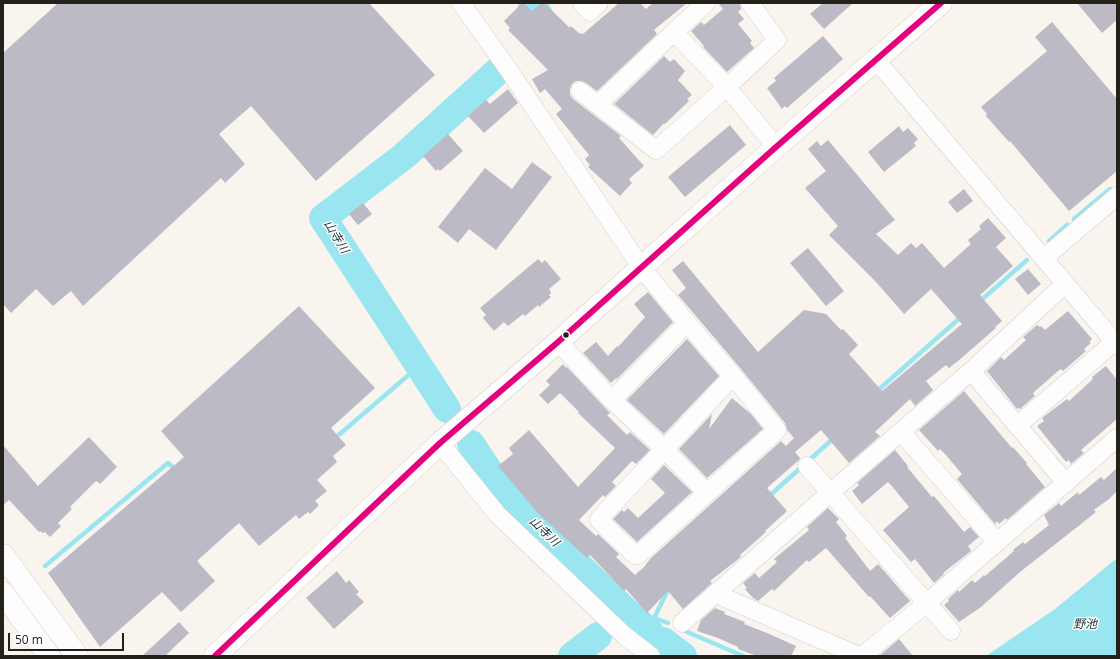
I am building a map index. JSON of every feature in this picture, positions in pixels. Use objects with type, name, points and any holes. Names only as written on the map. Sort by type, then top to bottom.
[{"type":"main road","points":[[216,656],[440,443],[558,342],[776,147],[941,3]]},
{"type":"main road","points":[[3,555],[77,656]]},
{"type":"main road","points":[[3,593],[49,656]]},
{"type":"street","points":[[461,3],[508,69],[641,267],[687,323],[732,376],[777,430],[638,555],[635,555],[600,520],[600,518],[732,376]]},
{"type":"street","points":[[582,3],[590,12],[600,3]]},
{"type":"street","points":[[598,104],[706,3]]},
{"type":"street","points":[[580,91],[656,150],[777,40],[750,3]]},
{"type":"street","points":[[674,32],[727,87],[776,147]]},
{"type":"street","points":[[876,60],[1116,343],[1018,425]]},
{"type":"street","points":[[1044,258],[1117,196]]},
{"type":"street","points":[[682,623],[830,492],[971,371],[1066,284]]},
{"type":"street","points":[[612,400],[687,323]]},
{"type":"street","points":[[558,342],[612,400],[664,449],[707,493]]},
{"type":"street","points":[[971,371],[1066,482]]},
{"type":"street","points":[[901,432],[997,542]]},
{"type":"street","points":[[862,656],[927,603],[1117,438]]},
{"type":"street","points":[[440,443],[497,514],[625,636],[652,656]]},
{"type":"street","points":[[807,466],[951,631]]},
{"type":"street","points":[[716,594],[859,656]]},
{"type":"water","name":"野池","points":[[1117,558],[1117,656],[986,656],[1055,609]]},
{"type":"building","points":[[58,3],[369,3],[435,75],[316,181],[251,106],[219,134],[245,164],[225,183],[221,178],[83,306],[71,291],[53,306],[36,289],[11,313],[3,304],[3,53]]},
{"type":"building","points":[[522,3],[524,3],[532,11],[541,3],[544,3],[570,28],[571,26],[580,34],[583,34],[619,3],[640,3],[646,9],[653,3],[687,3],[654,30],[657,34],[597,91],[581,81],[576,81],[572,84],[570,89],[570,95],[573,99],[621,136],[619,138],[644,166],[629,179],[632,183],[620,196],[588,167],[590,165],[585,159],[589,155],[556,114],[562,109],[545,89],[540,93],[532,79],[548,70],[508,30],[510,28],[504,21]]},
{"type":"building","points":[[718,3],[740,3],[741,9],[738,12],[744,19],[738,24],[752,41],[750,43],[754,48],[727,72],[703,47],[704,46],[691,31],[701,22],[704,25],[723,9]]},
{"type":"building","points":[[823,3],[853,3],[824,29],[810,14]]},
{"type":"building","points":[[1077,3],[1117,3],[1117,20],[1102,33]]},
{"type":"building","points":[[1052,22],[1117,99],[1117,171],[1069,211],[1010,141],[1009,142],[986,116],[987,114],[981,107],[1047,51],[1035,37]]},
{"type":"building","points":[[823,36],[843,59],[787,108],[785,106],[782,109],[767,88],[776,81],[774,78]]},
{"type":"building","points":[[664,56],[670,62],[674,59],[685,71],[678,80],[692,95],[687,99],[689,101],[653,135],[614,104]]},
{"type":"building","points":[[508,89],[518,103],[484,133],[468,116],[486,100],[490,104]]},
{"type":"building","points":[[730,125],[746,145],[685,197],[668,177]]},
{"type":"building","points":[[899,126],[903,132],[908,128],[918,139],[914,143],[916,146],[884,172],[868,152]]},
{"type":"building","points":[[448,134],[463,151],[440,171],[438,169],[436,171],[423,156]]},
{"type":"building","points":[[828,140],[895,220],[876,234],[898,255],[911,243],[916,248],[922,243],[944,268],[971,244],[968,240],[981,229],[979,226],[988,218],[1006,238],[996,247],[1013,266],[980,295],[1002,321],[958,361],[949,368],[946,365],[926,381],[933,390],[915,406],[910,399],[875,432],[880,436],[849,463],[821,430],[795,452],[800,458],[799,460],[767,488],[787,511],[740,555],[741,557],[710,581],[712,583],[683,609],[668,591],[647,613],[626,589],[624,591],[590,555],[587,558],[537,512],[498,466],[513,454],[509,448],[529,430],[578,487],[615,448],[578,413],[579,412],[560,393],[548,404],[539,395],[550,385],[546,381],[563,364],[610,413],[607,415],[627,435],[630,432],[650,450],[636,464],[632,461],[612,482],[616,486],[605,497],[603,495],[579,520],[596,536],[598,534],[619,554],[616,557],[635,575],[651,558],[781,441],[786,446],[794,438],[787,430],[785,423],[678,295],[686,288],[672,270],[683,261],[758,352],[804,310],[826,314],[858,345],[849,354],[882,391],[962,324],[931,289],[904,314],[876,282],[829,235],[838,226],[805,188],[826,171],[808,149],[817,141],[821,146]]},
{"type":"building","points":[[532,162],[552,177],[496,250],[469,229],[458,243],[438,227],[485,168],[512,189]]},
{"type":"building","points":[[964,189],[973,201],[957,213],[948,202]]},
{"type":"building","points":[[363,203],[372,214],[358,225],[349,214]]},
{"type":"building","points":[[808,248],[844,291],[826,306],[790,263]]},
{"type":"building","points":[[538,259],[542,263],[545,260],[561,279],[549,289],[551,293],[549,295],[551,297],[539,307],[538,305],[525,316],[523,314],[508,326],[504,322],[494,331],[483,318],[486,315],[480,308]]},
{"type":"building","points":[[1028,269],[1041,284],[1028,295],[1015,279]]},
{"type":"building","points":[[648,292],[673,322],[617,379],[616,378],[611,383],[583,353],[596,342],[608,356],[617,346],[618,347],[645,317],[634,304]]},
{"type":"building","points":[[299,306],[375,388],[331,428],[346,445],[333,456],[337,462],[317,480],[327,491],[315,501],[319,505],[310,514],[308,512],[299,519],[296,515],[259,546],[239,523],[197,561],[215,581],[181,612],[162,592],[100,647],[48,573],[184,457],[161,431]]},
{"type":"building","points":[[1068,311],[1092,339],[1089,342],[1091,343],[1084,349],[1086,351],[1063,371],[1061,369],[1058,371],[1033,393],[1035,396],[1020,409],[1017,409],[987,371],[1001,357],[1004,360],[1026,340],[1023,337],[1037,325],[1040,327],[1041,326],[1045,330]]},
{"type":"building","points":[[687,339],[719,376],[664,434],[627,400]]},
{"type":"building","points":[[1106,366],[1117,380],[1117,419],[1081,450],[1084,453],[1071,464],[1069,460],[1066,462],[1037,426],[1044,421],[1042,418],[1067,399],[1069,401],[1093,379],[1092,377]]},
{"type":"building","points":[[964,391],[1012,448],[1013,447],[1027,463],[1026,464],[1045,487],[1007,520],[1006,518],[999,524],[997,521],[995,524],[957,479],[962,474],[945,454],[940,449],[938,451],[919,430]]},
{"type":"building","points":[[732,398],[751,414],[763,429],[707,478],[679,449],[712,414],[709,429]]},
{"type":"building","points":[[89,437],[117,467],[100,484],[96,481],[70,507],[72,509],[58,523],[61,526],[50,537],[45,532],[39,532],[9,500],[3,505],[3,445],[38,486]]},
{"type":"building","points":[[895,450],[932,497],[934,496],[964,532],[970,527],[979,537],[968,546],[971,551],[943,573],[944,574],[934,583],[915,559],[911,562],[883,530],[909,507],[891,485],[888,482],[862,504],[852,491],[859,485],[857,483]]},
{"type":"building","points":[[664,465],[692,492],[637,542],[613,519],[622,510],[624,512],[628,508],[638,518],[665,493],[651,479]]},
{"type":"building","points":[[1117,468],[1117,491],[1094,510],[1096,512],[1020,572],[981,607],[959,622],[944,605],[958,590],[959,592],[972,580],[975,583],[984,575],[985,576],[1023,542],[1025,544],[1049,525],[1044,515],[1059,503],[1061,506],[1078,492],[1079,495],[1101,477],[1104,480]]},
{"type":"building","points":[[828,508],[839,519],[836,522],[847,536],[845,538],[870,571],[878,564],[910,601],[890,618],[870,596],[869,597],[826,548],[809,562],[807,560],[774,591],[772,589],[758,601],[745,589],[747,588],[743,583],[755,573],[759,578],[777,562],[774,559],[809,530],[807,527]]},
{"type":"building","points":[[337,571],[346,583],[349,580],[359,592],[356,594],[364,602],[334,629],[306,598]]},
{"type":"building","points":[[715,608],[725,612],[724,614],[745,622],[744,624],[796,646],[791,656],[757,656],[738,649],[738,647],[718,638],[697,631],[701,620]]},
{"type":"building","points":[[179,622],[189,633],[165,656],[142,656]]},
{"type":"building","points":[[899,639],[913,656],[879,656]]},
{"type":"waterway","name":"山寺川","points":[[532,3],[543,22]]},
{"type":"waterway","name":"山寺川","points":[[447,409],[323,218],[404,156],[499,70]]},
{"type":"waterway","points":[[1074,219],[1110,189]]},
{"type":"waterway","points":[[1049,241],[1067,225]]},
{"type":"waterway","points":[[979,302],[1027,260]]},
{"type":"waterway","points":[[876,392],[962,316]]},
{"type":"waterway","points":[[334,439],[419,366]]},
{"type":"waterway","points":[[767,498],[835,437]]},
{"type":"waterway","name":"山寺川","points":[[471,444],[504,494],[627,612],[649,631]]},
{"type":"waterway","points":[[45,566],[168,463],[177,471]]},
{"type":"waterway","points":[[646,628],[654,618],[671,587]]},
{"type":"waterway","points":[[654,618],[668,623]]},
{"type":"waterway","points":[[685,631],[743,656]]},
{"type":"waterway","name":"山寺川","points":[[572,656],[598,636]]},
{"type":"waterway","points":[[663,641],[683,656]]},
{"type":"transit line","points":[[215,656],[440,443],[558,342],[776,147],[941,3]]}]
